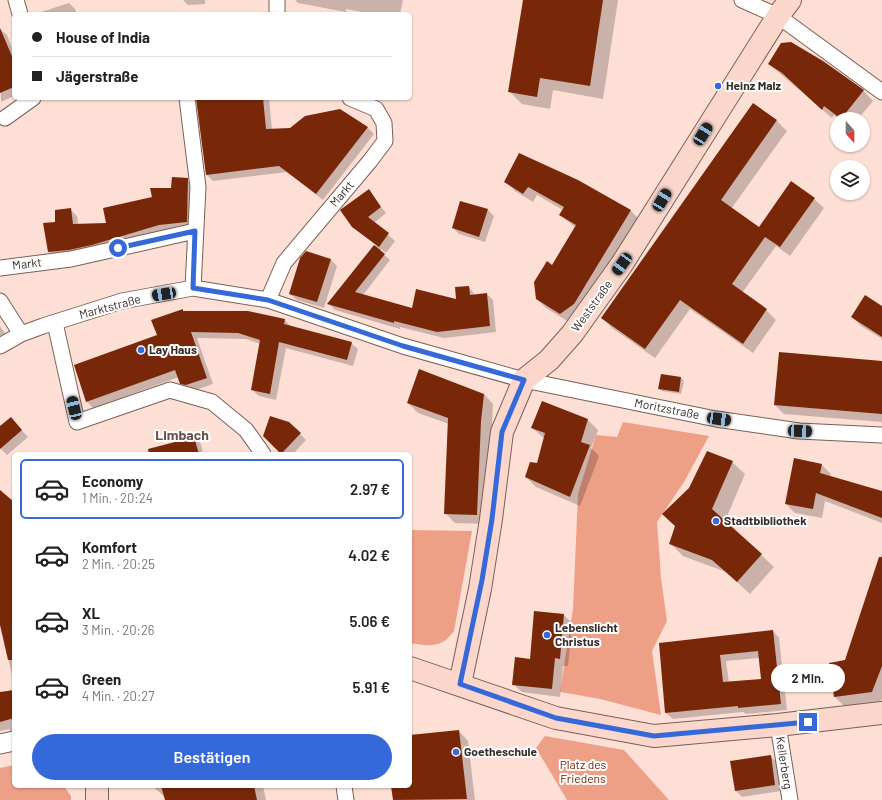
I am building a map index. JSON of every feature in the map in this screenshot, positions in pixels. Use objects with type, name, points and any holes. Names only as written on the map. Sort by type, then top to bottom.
[{"type":"main road","name":"Weststraße","points":[[524,380],[549,360],[572,334],[622,264],[784,8]]},
{"type":"main road","points":[[460,684],[481,583],[492,519],[502,432],[524,380]]},
{"type":"main road","points":[[412,669],[556,718],[654,736],[778,725],[882,713]]},
{"type":"main road","points":[[97,788],[97,800]]},
{"type":"street","points":[[16,0],[19,12]]},
{"type":"street","points":[[276,0],[277,12]]},
{"type":"street","points":[[742,0],[784,8],[882,92]]},
{"type":"street","points":[[5,118],[31,100]]},
{"type":"street","points":[[187,100],[198,186],[193,288]]},
{"type":"street","name":"Markt","points":[[268,300],[273,285],[284,263],[385,141],[384,123],[376,109],[355,100]]},
{"type":"street","name":"Markt","points":[[0,268],[71,259],[195,231]]},
{"type":"street","name":"Marktstraße","points":[[0,346],[21,334],[122,300],[193,288],[268,300],[403,346],[524,380]]},
{"type":"street","points":[[0,301],[21,334]]},
{"type":"street","points":[[56,322],[77,422],[170,390],[212,402],[246,430],[262,452]]},
{"type":"street","name":"Moritzstraße","points":[[524,380],[719,419],[800,431],[882,435]]},
{"type":"street","name":"Kellerberg","points":[[778,725],[790,800]]},
{"type":"street","points":[[0,744],[12,741]]},
{"type":"street","points":[[344,788],[346,800]]},
{"type":"green space","points":[[623,422],[709,436],[684,482],[657,522],[661,578],[667,621],[652,651],[661,715],[600,699],[560,692],[573,609],[578,494],[596,435],[617,437]]},
{"type":"green space","points":[[412,530],[472,531],[454,631],[444,641],[434,645],[412,643]]},
{"type":"green space","name":"Platz des Friedens","points":[[545,736],[624,750],[669,800],[567,800],[536,748]]},
{"type":"green space","points":[[12,765],[12,788],[65,788],[71,796],[71,800],[0,800],[0,768]]},
{"type":"building","points":[[523,0],[603,0],[590,86],[540,78],[537,97],[508,92]]},
{"type":"building","points":[[0,28],[12,56],[12,88],[0,93]]},
{"type":"building","points":[[791,42],[823,61],[864,90],[847,112],[832,112],[824,106],[822,110],[782,73],[768,64],[781,43]]},
{"type":"building","points":[[196,100],[263,100],[266,129],[290,128],[305,116],[340,109],[368,127],[316,194],[279,166],[206,175]]},
{"type":"building","points":[[753,103],[777,120],[721,200],[759,227],[791,181],[815,198],[780,247],[765,237],[732,284],[767,309],[743,344],[680,300],[645,349],[601,318]]},
{"type":"building","points":[[519,153],[578,180],[631,210],[574,304],[560,314],[536,299],[534,282],[547,261],[552,265],[576,225],[559,215],[564,207],[528,187],[523,194],[504,182]]},
{"type":"building","points":[[172,177],[188,178],[187,222],[159,225],[92,245],[69,250],[48,252],[43,223],[55,222],[55,210],[71,208],[73,224],[106,223],[103,208],[152,197],[150,188],[171,188]]},
{"type":"building","points":[[369,189],[381,207],[368,217],[389,233],[379,247],[352,227],[340,210]]},
{"type":"building","points":[[460,201],[488,209],[479,237],[452,228]]},
{"type":"building","points":[[374,245],[385,254],[355,292],[412,308],[416,289],[456,299],[455,287],[469,286],[470,295],[487,293],[490,326],[437,332],[394,321],[394,323],[327,304]]},
{"type":"building","points":[[306,251],[331,259],[317,302],[289,294],[300,258]]},
{"type":"building","points":[[865,295],[882,306],[882,337],[851,317]]},
{"type":"building","points":[[183,309],[183,311],[248,311],[285,319],[284,324],[352,342],[347,360],[279,342],[270,394],[251,390],[260,340],[238,333],[191,332],[207,378],[186,385],[180,384],[175,370],[86,402],[74,365],[157,335],[151,320]]},
{"type":"building","points":[[779,352],[882,361],[882,414],[774,405]]},
{"type":"building","points":[[419,369],[484,394],[481,421],[477,515],[444,514],[448,418],[407,403]]},
{"type":"building","points":[[661,374],[681,377],[679,392],[658,389]]},
{"type":"building","points":[[542,401],[588,419],[581,442],[590,445],[570,497],[525,477],[530,462],[537,463],[545,433],[531,428]]},
{"type":"building","points":[[270,416],[289,422],[301,433],[283,452],[279,452],[263,436]]},
{"type":"building","points":[[11,417],[22,430],[0,449],[0,426]]},
{"type":"building","points":[[194,437],[198,452],[149,452],[148,449]]},
{"type":"building","points":[[707,451],[733,461],[712,509],[762,554],[737,582],[712,560],[669,544],[675,526],[662,514],[689,488]]},
{"type":"building","points":[[794,458],[822,464],[820,473],[882,491],[882,518],[816,493],[813,509],[785,504]]},
{"type":"building","points":[[0,490],[12,500],[12,660],[8,660],[0,625]]},
{"type":"building","points":[[879,557],[882,557],[882,666],[872,692],[834,697],[829,663],[845,660]]},
{"type":"building","points":[[534,611],[564,614],[560,659],[555,658],[552,689],[512,685],[515,657],[530,659]]},
{"type":"building","points":[[773,630],[781,704],[738,708],[738,706],[665,713],[659,643]],"holes":[[[758,651],[761,679],[723,682],[720,655]]]},
{"type":"building","points":[[12,690],[12,719],[0,722],[0,692]]},
{"type":"building","name":"Goetheschule","points":[[459,730],[467,799],[393,800],[391,788],[412,788],[412,735]]},
{"type":"building","points":[[771,755],[775,785],[735,791],[730,761]]},
{"type":"building","points":[[162,788],[254,788],[257,800],[165,800]]},
{"type":"place","name":"Heinz Malz","points":[[718,86]]},
{"type":"place","name":"Lay Haus","points":[[141,350]]},
{"type":"place","name":"Stadtbibliothek","points":[[716,521]]},
{"type":"place","name":"Lebenslicht Christus","points":[[547,635]]},
{"type":"place","name":"Goetheschule","points":[[456,752]]},
{"type":"district","name":"Limbach","points":[[182,435]]},
{"type":"route","points":[[118,248],[195,231],[193,288],[268,300],[403,346],[524,380],[502,432],[492,519],[482,580],[460,684],[521,707],[556,718],[654,736],[808,722]]}]
